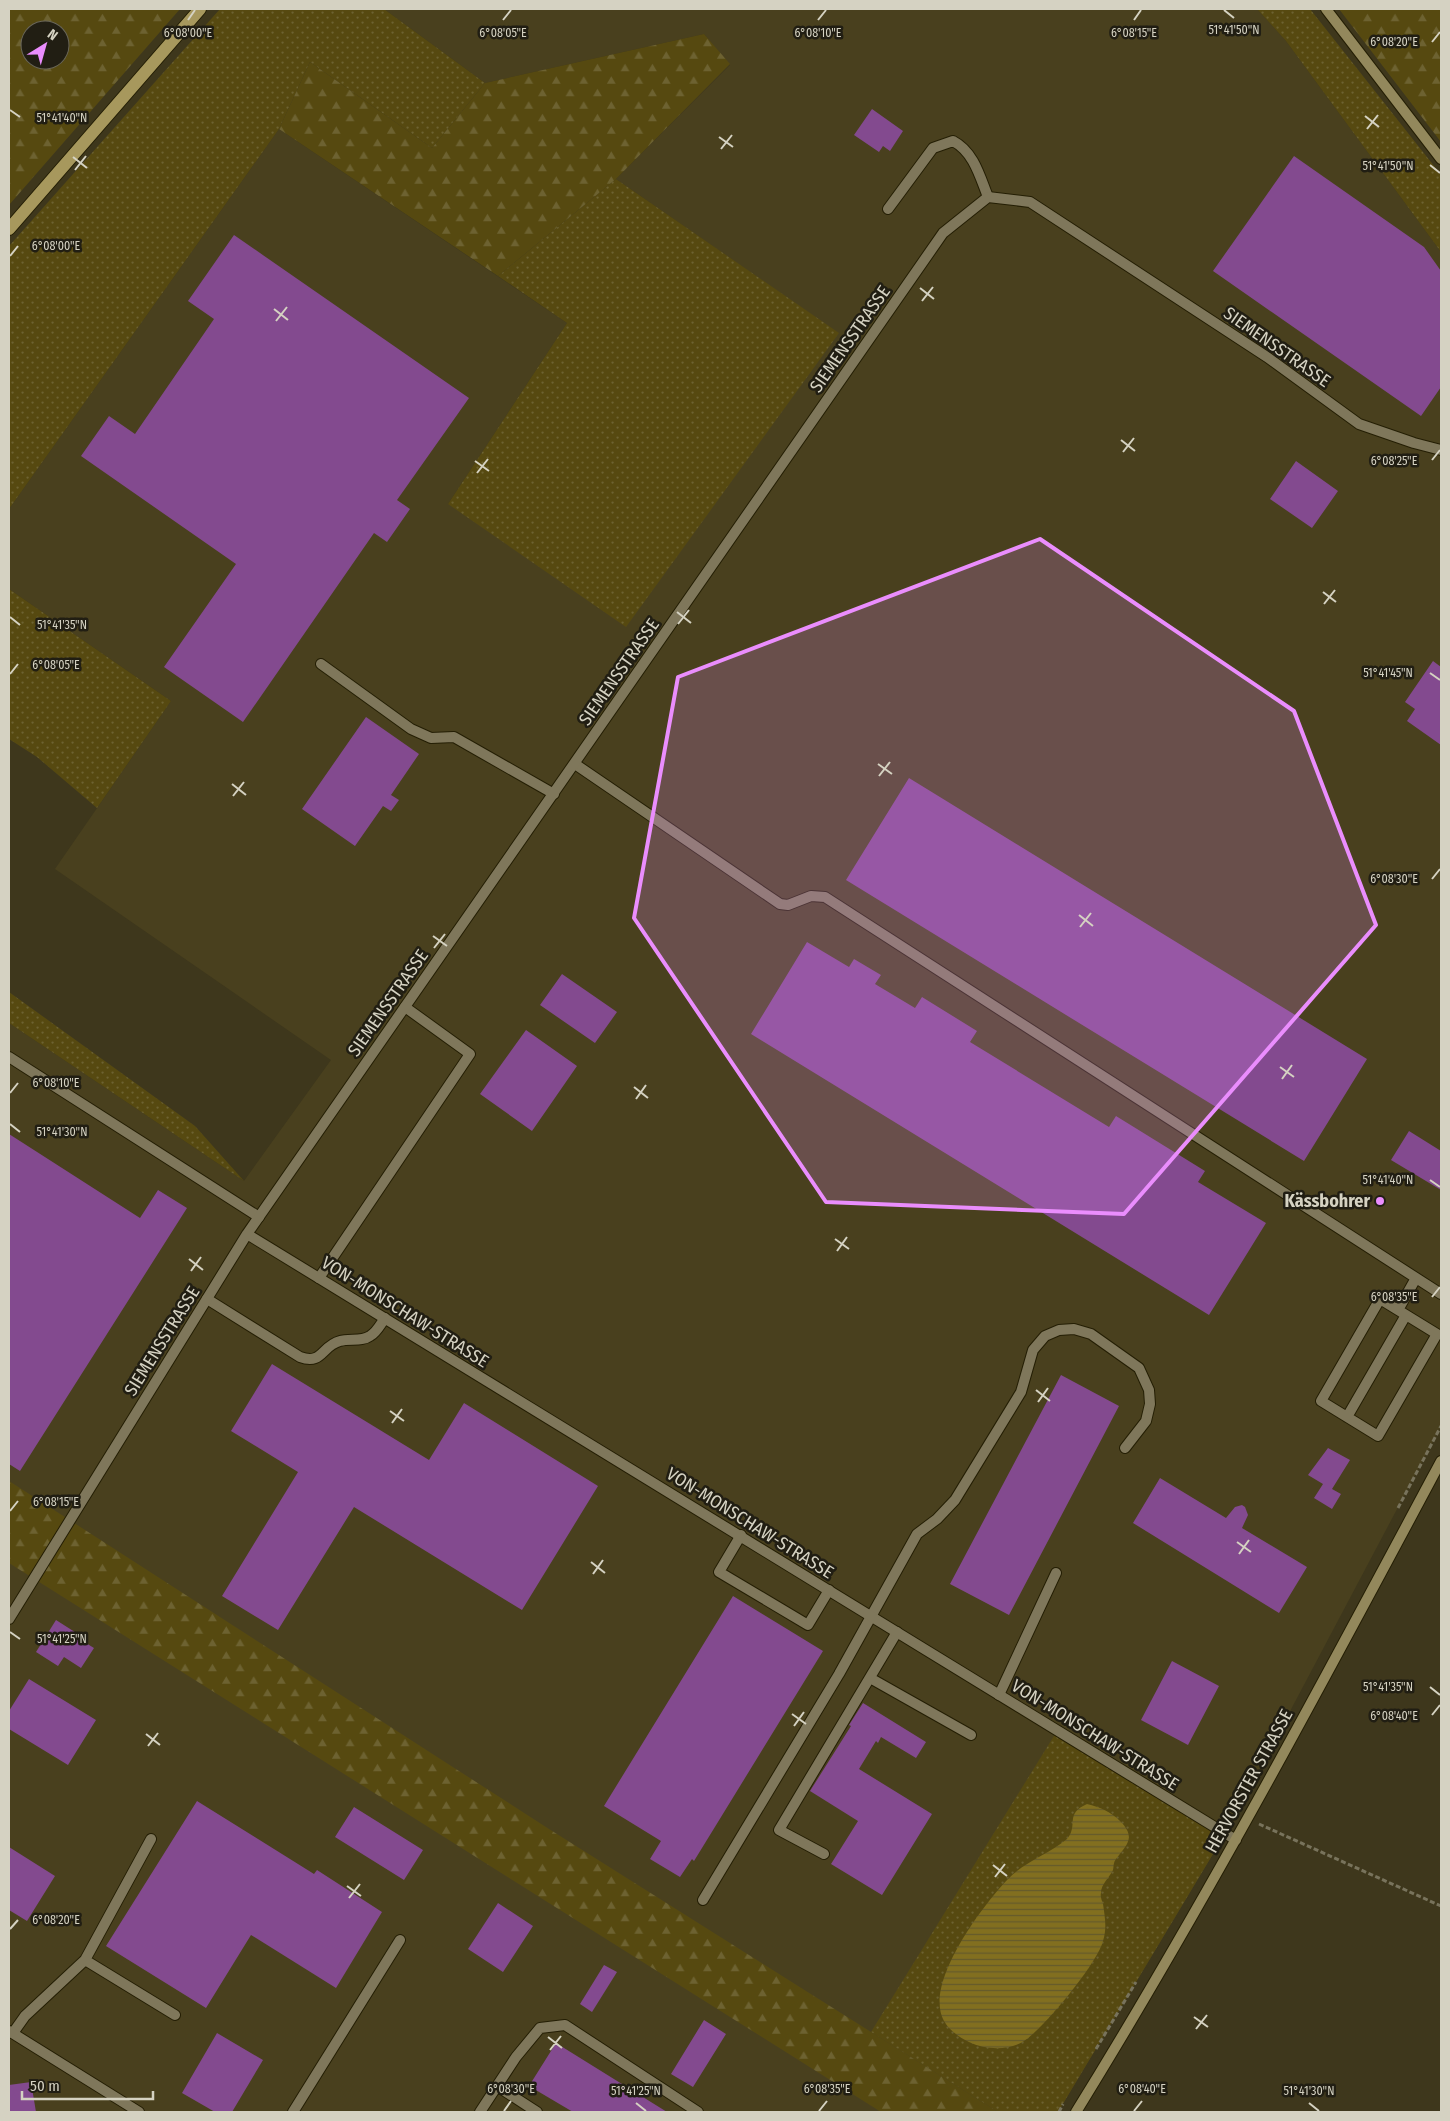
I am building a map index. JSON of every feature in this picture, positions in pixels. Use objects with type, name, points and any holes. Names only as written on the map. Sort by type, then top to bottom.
[{"type":"main road","points":[[9,228],[200,9]]},
{"type":"street","points":[[1326,9],[1441,159]]},
{"type":"street","points":[[888,210],[933,148],[953,141],[962,146],[974,162],[988,197]]},
{"type":"street","name":"SIEMENSSTRASSE","points":[[9,1619],[247,1234],[943,233],[988,197],[1030,202],[1267,357],[1359,424],[1441,450]]},
{"type":"street","points":[[321,664],[411,729],[431,738],[454,737],[554,794]]},
{"type":"street","points":[[575,764],[780,904],[788,905],[811,896],[825,897],[1441,1294]]},
{"type":"street","points":[[319,1278],[470,1054],[405,1007]]},
{"type":"street","points":[[9,1057],[259,1217]]},
{"type":"street","name":"VON-MONSCHAW-STRASSE","points":[[247,1234],[1236,1840]]},
{"type":"street","points":[[1347,1417],[1402,1312],[1416,1278]]},
{"type":"street","points":[[207,1299],[300,1357],[309,1360],[318,1358],[339,1341],[368,1338],[376,1332],[385,1318]]},
{"type":"street","points":[[1380,1299],[1437,1334],[1378,1436],[1347,1417],[1321,1401],[1380,1299]]},
{"type":"street","points":[[703,1900],[839,1674],[917,1534],[937,1520],[954,1500],[1020,1392],[1033,1350],[1045,1336],[1059,1330],[1074,1329],[1091,1334],[1139,1368],[1149,1390],[1150,1404],[1146,1421],[1125,1448]]},
{"type":"street","name":"HERVORSTER STRASSE","points":[[1076,2112],[1132,2022],[1248,1819],[1441,1461]]},
{"type":"street","points":[[741,1535],[719,1572],[808,1625],[829,1590]]},
{"type":"street","points":[[998,1695],[1056,1573]]},
{"type":"street","points":[[824,1854],[779,1830],[897,1632]]},
{"type":"street","points":[[870,1678],[971,1736]]},
{"type":"street","points":[[139,2112],[11,2032],[25,2016],[85,1960],[151,1839]]},
{"type":"street","points":[[293,2112],[400,1940]]},
{"type":"street","points":[[85,1960],[175,2015]]},
{"type":"street","points":[[480,2112],[516,2057],[540,2028],[565,2025],[698,2112]]},
{"type":"street","points":[[497,2086],[537,2112]]},
{"type":"path","points":[[1397,1511],[1441,1426]]},
{"type":"path","points":[[1248,1819],[1441,1906]]},
{"type":"path","points":[[1092,2057],[1138,1979]]},
{"type":"path","points":[[1059,2112],[1068,2096]]},
{"type":"highlighted area","points":[[1040,539],[1294,711],[1376,925],[1124,1214],[826,1202],[634,918],[678,677]]},
{"type":"shaded area","points":[[384,9],[1257,9],[1286,41],[1441,252],[1441,1426],[1225,1834],[1058,2112],[9,2112],[9,1023],[244,1181],[331,1060],[55,869],[171,701],[9,589],[9,509],[279,129],[567,323],[448,504],[838,333],[616,179],[730,65],[704,34],[485,83]]},
{"type":"shaded area","points":[[1087,1804],[1105,1810],[1117,1818],[1125,1827],[1129,1837],[1126,1845],[1115,1860],[1113,1870],[1101,1890],[1105,1927],[1099,1951],[1069,1995],[1044,2023],[1024,2041],[1004,2048],[976,2045],[955,2033],[944,2021],[940,2005],[942,1987],[948,1967],[971,1926],[997,1891],[1014,1873],[1067,1839],[1072,1829],[1076,1812]]},
{"type":"green space","points":[[9,9],[180,9],[9,205]]},
{"type":"green space","points":[[220,9],[384,9],[485,83],[432,148],[310,62],[279,129],[9,509],[9,246]]},
{"type":"green space","points":[[1257,9],[1310,9],[1438,171],[1441,176],[1441,252],[1286,41]]},
{"type":"green space","points":[[1339,9],[1441,9],[1441,142]]},
{"type":"green space","points":[[704,34],[730,64],[616,179],[498,276],[279,129],[310,62],[432,148],[485,83]]},
{"type":"green space","points":[[616,179],[839,333],[626,627],[448,504],[567,323],[498,276]]},
{"type":"green space","points":[[9,589],[171,701],[97,808],[37,757],[9,739]]},
{"type":"green space","points":[[9,992],[195,1126],[244,1181],[9,1023]]},
{"type":"green space","points":[[9,1481],[549,1829],[998,2112],[881,2112],[9,1563]]},
{"type":"green space","points":[[1057,1731],[1225,1834],[1058,2112],[998,2112],[871,2032]]},
{"type":"building","points":[[872,109],[903,131],[890,151],[883,146],[879,152],[854,135]]},
{"type":"building","points":[[1294,156],[1424,247],[1441,271],[1441,387],[1421,416],[1213,271]]},
{"type":"building","points":[[234,235],[469,398],[397,500],[410,509],[387,542],[374,533],[243,722],[164,667],[236,564],[81,456],[109,416],[135,434],[214,319],[188,301]]},
{"type":"building","points":[[1296,461],[1338,491],[1312,528],[1270,499]]},
{"type":"building","points":[[1433,661],[1441,667],[1441,745],[1407,721],[1415,709],[1405,702]]},
{"type":"building","points":[[366,717],[419,754],[391,795],[399,800],[391,811],[383,806],[355,846],[302,809]]},
{"type":"building","points":[[909,778],[1367,1059],[1304,1161],[846,880]]},
{"type":"building","points":[[807,942],[849,967],[854,959],[881,975],[875,984],[915,1008],[922,997],[977,1031],[970,1042],[1109,1127],[1116,1116],[1205,1171],[1198,1182],[1266,1223],[1209,1315],[751,1034]]},
{"type":"building","points":[[562,974],[617,1012],[595,1043],[540,1005]]},
{"type":"building","points":[[526,1030],[577,1066],[532,1131],[480,1094]]},
{"type":"building","points":[[1409,1131],[1441,1151],[1441,1190],[1391,1160]]},
{"type":"building","points":[[9,1134],[140,1218],[158,1190],[187,1208],[20,1471],[9,1464]]},
{"type":"building","points":[[272,1364],[429,1460],[464,1403],[598,1486],[522,1610],[354,1507],[278,1630],[222,1596],[298,1472],[231,1431]]},
{"type":"building","points":[[1061,1375],[1119,1406],[1009,1615],[950,1584]]},
{"type":"building","points":[[1328,1448],[1350,1460],[1332,1489],[1341,1494],[1332,1509],[1314,1498],[1323,1484],[1308,1475]]},
{"type":"building","points":[[1160,1478],[1226,1518],[1235,1507],[1242,1505],[1245,1507],[1248,1515],[1242,1528],[1307,1567],[1279,1613],[1133,1523]]},
{"type":"building","points":[[733,1596],[823,1651],[694,1861],[692,1859],[680,1877],[650,1859],[661,1841],[604,1806]]},
{"type":"building","points":[[56,1620],[78,1634],[76,1637],[94,1648],[81,1668],[64,1657],[58,1666],[36,1652]]},
{"type":"building","points":[[1172,1661],[1219,1686],[1188,1745],[1141,1720]]},
{"type":"building","points":[[29,1679],[96,1720],[68,1765],[9,1729],[9,1711]]},
{"type":"building","points":[[863,1703],[926,1742],[916,1758],[881,1737],[878,1743],[876,1741],[859,1769],[932,1814],[882,1895],[831,1864],[858,1821],[810,1791],[851,1726],[849,1725]]},
{"type":"building","points":[[197,1801],[314,1874],[317,1870],[382,1912],[336,1988],[251,1935],[206,2008],[106,1946]]},
{"type":"building","points":[[354,1807],[423,1850],[404,1880],[335,1837]]},
{"type":"building","points":[[9,1847],[55,1876],[27,1921],[9,1910]]},
{"type":"building","points":[[498,1903],[533,1926],[503,1972],[468,1949]]},
{"type":"building","points":[[604,1965],[617,1972],[592,2012],[580,2004]]},
{"type":"building","points":[[704,2020],[726,2034],[693,2087],[671,2074]]},
{"type":"building","points":[[217,2033],[263,2060],[232,2112],[215,2112],[182,2093]]},
{"type":"building","points":[[556,2043],[667,2112],[573,2112],[529,2086]]},
{"type":"building","points":[[31,2082],[36,2112],[9,2112],[9,2085]]},
{"type":"place","name":"Kässbohrer","points":[[1380,1201]]}]
